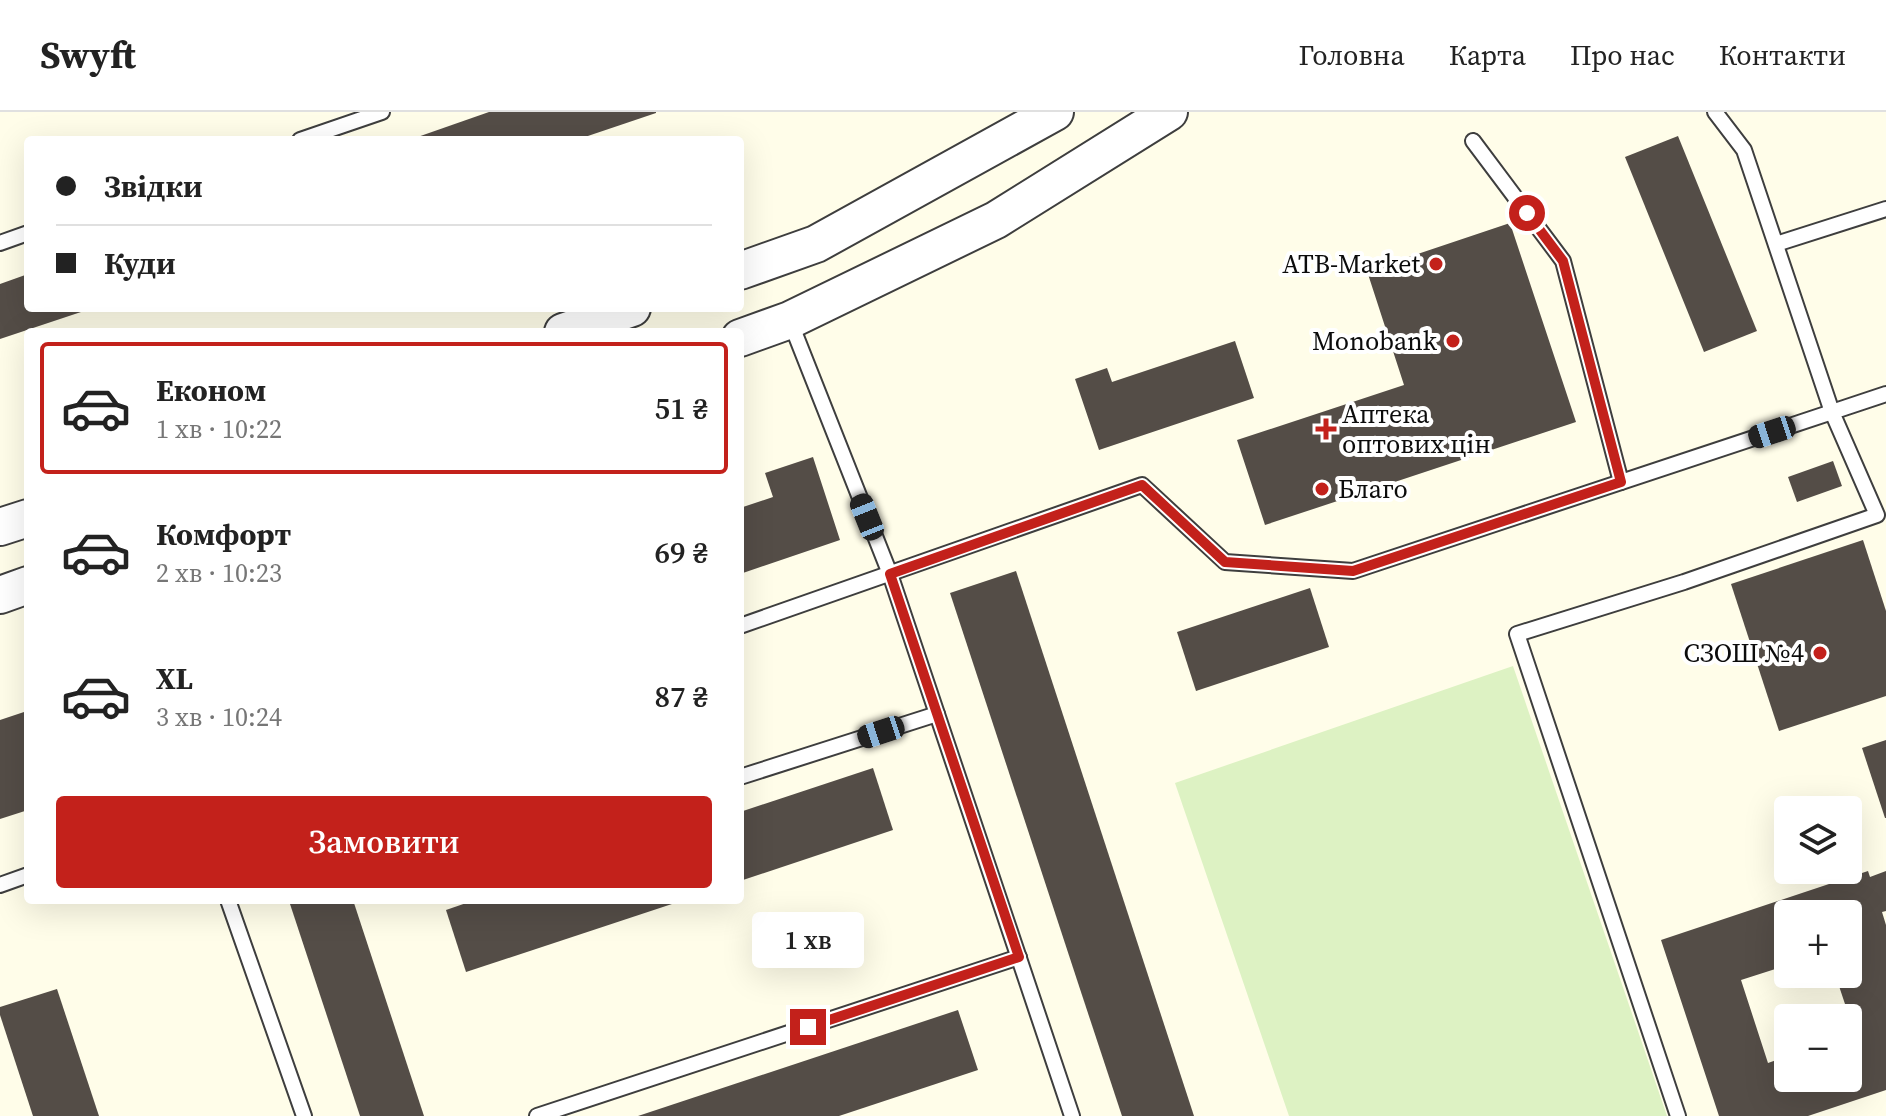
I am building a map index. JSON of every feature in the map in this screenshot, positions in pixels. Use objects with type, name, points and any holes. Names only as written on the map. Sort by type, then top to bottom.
[{"type":"street","points":[[744,270],[816,244],[1055,112]]},
{"type":"street","points":[[744,337],[790,320],[996,220],[1169,112]]},
{"type":"street","points":[[574,328],[620,312]]},
{"type":"street","points":[[0,527],[24,519]]},
{"type":"street","points":[[0,595],[24,586]]},
{"type":"lane","points":[[312,136],[382,112]]},
{"type":"lane","points":[[1678,1116],[1517,634],[1684,582],[1882,514],[1832,412],[1744,150],[1715,112]]},
{"type":"lane","points":[[1473,141],[1563,261],[1621,482]]},
{"type":"lane","points":[[1776,244],[1886,209]]},
{"type":"lane","points":[[0,243],[24,234]]},
{"type":"lane","points":[[790,320],[890,574],[1072,1116]]},
{"type":"lane","points":[[744,625],[1142,485],[1225,562],[1353,571],[1886,394]]},
{"type":"lane","points":[[744,776],[937,714]]},
{"type":"lane","points":[[0,885],[24,876]]},
{"type":"lane","points":[[229,904],[304,1116]]},
{"type":"lane","points":[[537,1116],[1019,957]]},
{"type":"green space","points":[[1513,666],[1667,1116],[1289,1116],[1175,783]]},
{"type":"building","points":[[489,112],[656,112],[588,136],[420,136]]},
{"type":"building","points":[[1678,136],[1757,331],[1704,352],[1625,157]]},
{"type":"building","points":[[1510,223],[1576,422],[1265,525],[1237,440],[1404,385],[1367,271]]},
{"type":"building","points":[[24,275],[24,312],[81,312],[33,328],[24,328],[24,331],[0,339],[0,284]]},
{"type":"building","points":[[1235,341],[1254,398],[1099,450],[1075,379],[1107,368],[1112,382]]},
{"type":"building","points":[[813,457],[840,540],[744,573],[744,507],[773,497],[765,473]]},
{"type":"building","points":[[1833,461],[1842,486],[1797,502],[1788,477]]},
{"type":"building","name":"СЗОШ №4","points":[[1863,540],[1886,611],[1886,696],[1779,731],[1731,584]]},
{"type":"building","points":[[1016,571],[1194,1116],[1122,1116],[950,593]]},
{"type":"building","points":[[1310,588],[1329,647],[1196,691],[1177,632]]},
{"type":"building","points":[[24,712],[24,811],[0,819],[0,720]]},
{"type":"building","points":[[1886,740],[1886,818],[1885,818],[1862,748]]},
{"type":"building","points":[[873,768],[893,830],[744,880],[744,811]]},
{"type":"building","points":[[1868,871],[1870,877],[1886,871],[1886,911],[1882,912],[1886,925],[1886,1090],[1808,1116],[1719,1116],[1661,940],[1774,902],[1774,969],[1741,980],[1768,1063],[1774,1061],[1774,1092],[1862,1092],[1862,1004],[1845,1004],[1840,988],[1862,988],[1862,900],[1781,900],[1829,884],[1862,884],[1862,873]]},
{"type":"building","points":[[290,904],[354,904],[424,1116],[360,1116]]},
{"type":"building","points":[[463,904],[672,904],[466,972],[446,910]]},
{"type":"building","points":[[57,989],[99,1116],[33,1116],[0,1007]]},
{"type":"building","points":[[958,1010],[978,1070],[839,1116],[638,1116]]},
{"type":"place","name":"ATB-Market","points":[[1436,264]]},
{"type":"place","name":"Monobank","points":[[1453,341]]},
{"type":"place","name":"Аптека оптових цін","points":[[1326,429]]},
{"type":"place","name":"Благо","points":[[1322,489]]},
{"type":"place","name":"СЗОШ №4","points":[[1820,653]]},
{"type":"route","points":[[808,1027],[1019,957],[890,574],[1142,485],[1225,562],[1353,571],[1621,482],[1563,261],[1527,213]]}]
